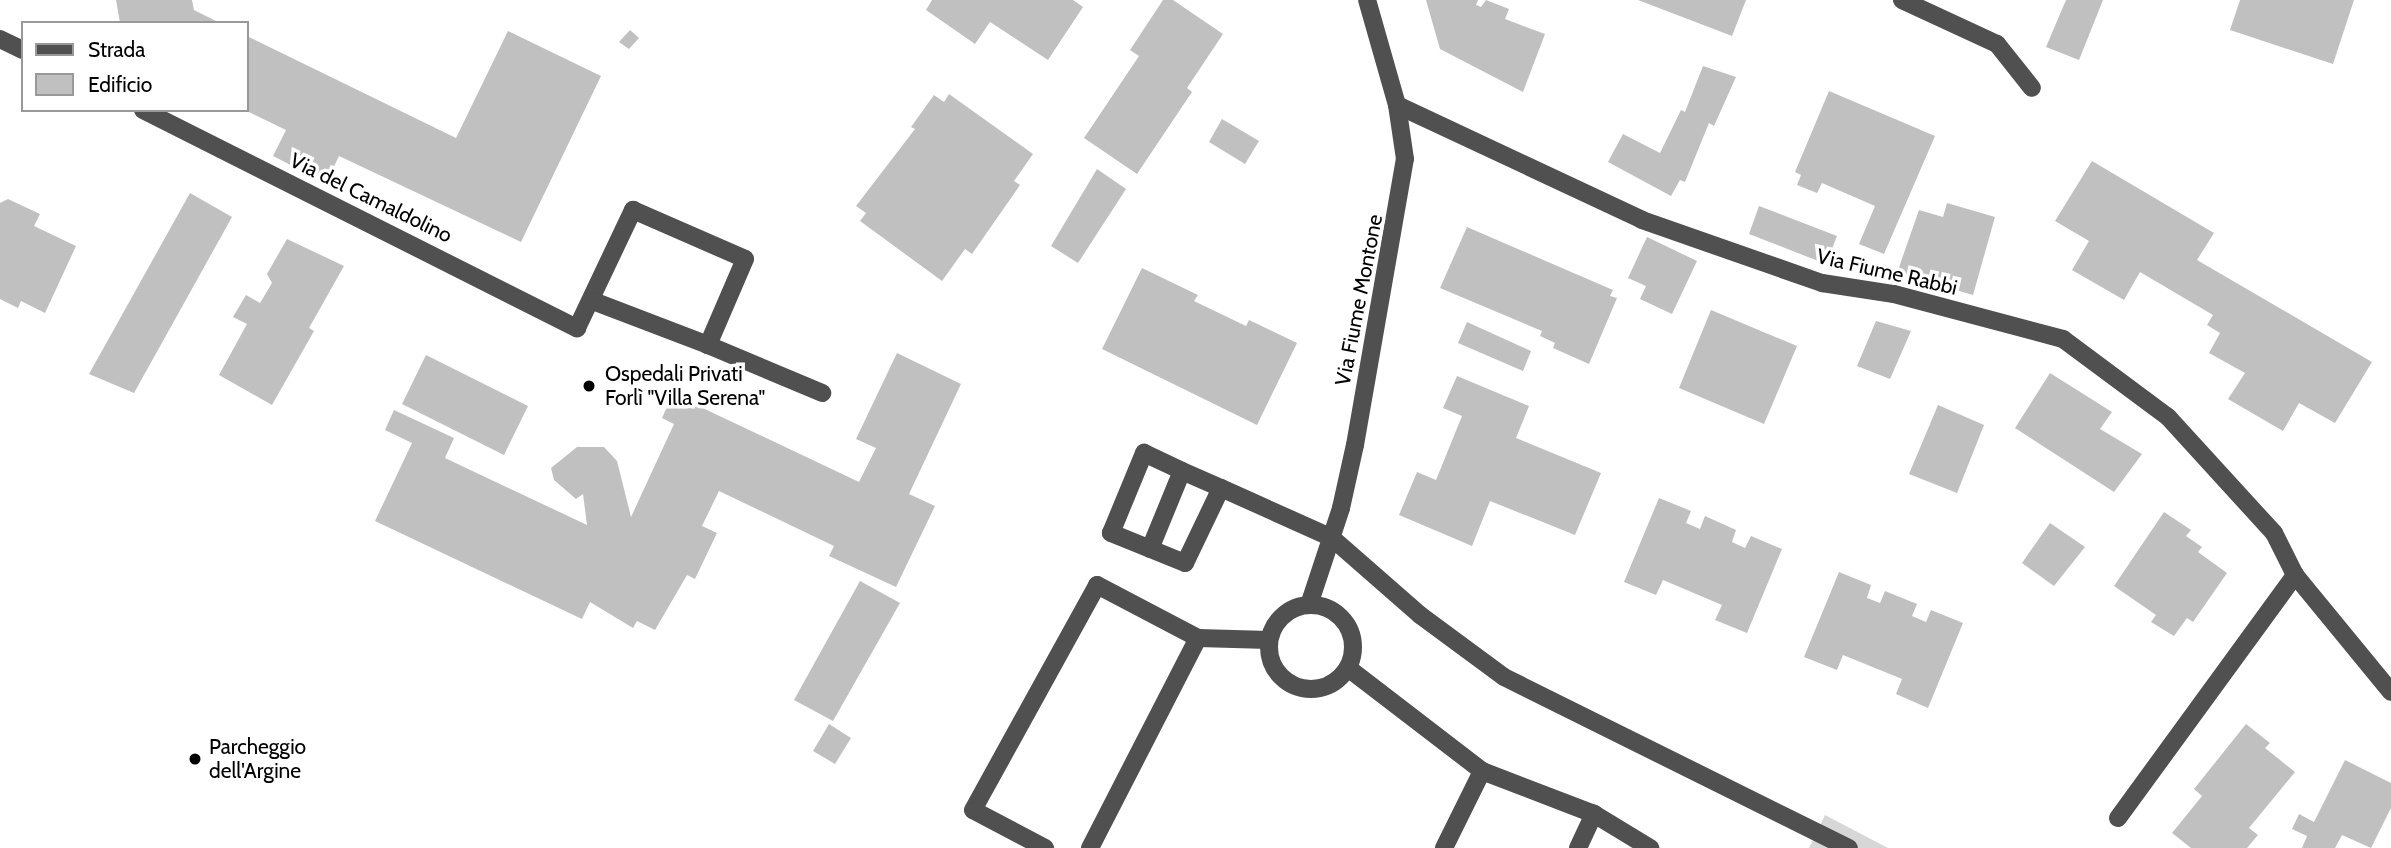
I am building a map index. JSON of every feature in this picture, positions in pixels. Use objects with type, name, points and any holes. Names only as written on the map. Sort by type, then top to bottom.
[{"type":"street","name":"Via Fiume Montone","points":[[1309,605],[1332,538],[1355,445],[1399,213],[1405,159],[1397,105],[1367,0]]},
{"type":"street","points":[[1902,0],[1997,44],[2032,88]]},
{"type":"street","points":[[0,39],[21,49]]},
{"type":"street","name":"Via Fiume Rabbi","points":[[1397,105],[1642,220],[1693,238],[1822,283],[1894,294],[2063,339],[2168,417],[2274,533],[2295,575],[2391,692]]},
{"type":"street","name":"Via del Camaldolino","points":[[147,112],[577,328],[593,301]]},
{"type":"street","points":[[708,345],[745,259],[633,211],[593,301],[822,393]]},
{"type":"street","points":[[1221,488],[1185,563],[1111,533],[1144,453],[1332,538],[1419,615],[1504,677],[1849,848]]},
{"type":"street","points":[[1150,549],[1182,471]]},
{"type":"street","points":[[2118,818],[2295,575]]},
{"type":"street","points":[[1045,848],[973,810],[1097,585],[1198,638],[1269,640]]},
{"type":"street","points":[[1309,605],[1333,611],[1350,631],[1352,655],[1348,667],[1321,689],[1294,686],[1274,667],[1269,640],[1283,616],[1309,605]]},
{"type":"street","points":[[1090,848],[1198,638]]},
{"type":"street","points":[[1348,667],[1482,771],[1594,814],[1650,848]]},
{"type":"street","name":"Via Fiume Rabbi","points":[[2370,669],[2391,678]]},
{"type":"street","points":[[1444,848],[1482,771]]},
{"type":"street","points":[[1578,848],[1594,814]]},
{"type":"shaded area","points":[[1825,815],[1888,848],[1809,848]]},
{"type":"building","points":[[116,0],[192,0],[194,10],[216,21],[120,21]]},
{"type":"building","points":[[932,0],[1073,0],[1083,7],[1048,60],[990,22],[975,44],[926,10]]},
{"type":"building","points":[[1163,0],[1173,0],[1223,34],[1187,88],[1192,92],[1137,174],[1084,138],[1139,56],[1130,50]]},
{"type":"building","points":[[1426,0],[1478,0],[1476,5],[1481,7],[1486,0],[1509,9],[1505,19],[1545,34],[1523,92],[1440,49]]},
{"type":"building","points":[[1638,0],[1746,0],[1732,36]]},
{"type":"building","points":[[2066,0],[2103,0],[2079,60],[2046,47]]},
{"type":"building","points":[[2240,0],[2354,0],[2333,64],[2230,30]]},
{"type":"building","points":[[630,30],[639,38],[629,49],[619,42]]},
{"type":"building","points":[[508,31],[601,76],[521,242],[339,156],[326,183],[273,156],[286,130],[248,111],[248,36],[456,138]]},
{"type":"building","points":[[1703,66],[1736,77],[1714,126],[1709,123],[1685,182],[1680,180],[1671,196],[1608,162],[1623,134],[1660,153],[1681,110],[1685,112]]},
{"type":"building","points":[[1829,91],[1935,136],[1884,254],[1859,244],[1875,206],[1822,183],[1817,193],[1797,185],[1801,175],[1795,172]]},
{"type":"building","points":[[949,94],[1033,154],[1014,181],[1020,185],[972,254],[965,249],[942,281],[860,221],[866,213],[856,206],[915,129],[911,127],[934,95],[944,102]]},
{"type":"building","points":[[1222,119],[1259,141],[1245,164],[1209,142]]},
{"type":"building","points":[[2092,161],[2214,233],[2197,260],[2372,362],[2335,423],[2299,403],[2283,431],[2228,399],[2245,373],[2209,353],[2220,333],[2207,325],[2213,315],[2140,272],[2124,300],[2072,270],[2089,241],[2055,221]]},
{"type":"building","points":[[1097,169],[1126,189],[1078,263],[1051,246]]},
{"type":"building","points":[[190,193],[232,217],[134,393],[89,374]]},
{"type":"building","points":[[8,199],[40,214],[34,226],[76,246],[45,313],[21,301],[18,308],[0,299],[0,203]]},
{"type":"building","points":[[1947,203],[1995,217],[1973,295],[1897,273],[1919,210],[1943,217]]},
{"type":"building","points":[[1759,206],[1837,236],[1826,264],[1749,234]]},
{"type":"building","points":[[1467,227],[1613,290],[1610,296],[1617,298],[1589,364],[1553,348],[1555,343],[1540,336],[1542,331],[1440,288]]},
{"type":"building","points":[[1647,237],[1697,261],[1672,314],[1640,299],[1646,286],[1628,278]]},
{"type":"building","points":[[287,239],[344,266],[309,328],[314,331],[272,405],[219,375],[247,324],[233,317],[246,295],[260,303],[272,283],[267,274]]},
{"type":"building","points":[[1142,268],[1198,295],[1194,301],[1246,326],[1249,320],[1297,343],[1257,425],[1102,349]]},
{"type":"building","points":[[1711,310],[1797,346],[1764,424],[1679,388]]},
{"type":"building","points":[[1876,321],[1911,331],[1890,379],[1857,366]]},
{"type":"building","points":[[1467,322],[1531,351],[1523,371],[1458,343]]},
{"type":"building","points":[[897,353],[961,384],[909,494],[935,506],[896,587],[829,556],[834,546],[719,491],[702,526],[717,533],[695,579],[687,575],[655,630],[637,621],[633,628],[590,602],[582,619],[375,521],[412,443],[385,430],[394,410],[454,438],[445,458],[587,525],[583,494],[576,499],[554,480],[551,468],[577,447],[604,447],[617,461],[631,517],[674,424],[662,418],[673,394],[859,482],[876,448],[856,439]]},
{"type":"building","points":[[426,355],[528,406],[504,455],[402,404]]},
{"type":"building","points":[[2050,373],[2112,412],[2100,429],[2142,454],[2114,492],[2015,428]]},
{"type":"building","points":[[1457,376],[1529,406],[1516,438],[1601,473],[1575,535],[1490,501],[1472,546],[1399,515],[1417,472],[1436,480],[1462,416],[1443,408]]},
{"type":"building","points":[[1938,405],[1984,425],[1957,493],[1909,474]]},
{"type":"building","points":[[1659,498],[1691,511],[1686,523],[1700,529],[1705,516],[1736,530],[1732,542],[1745,548],[1751,536],[1782,549],[1747,633],[1715,620],[1722,605],[1663,580],[1656,595],[1624,582]]},
{"type":"building","points":[[2164,512],[2191,530],[2186,536],[2202,547],[2198,552],[2227,573],[2193,622],[2187,618],[2174,636],[2151,622],[2156,615],[2114,586]]},
{"type":"building","points":[[2050,523],[2085,547],[2054,586],[2022,563]]},
{"type":"building","points":[[1839,572],[1871,585],[1867,598],[1880,603],[1885,591],[1917,604],[1912,616],[1926,622],[1931,610],[1963,623],[1928,708],[1896,694],[1902,679],[1843,655],[1837,670],[1804,657]]},
{"type":"building","points":[[860,581],[900,603],[833,721],[794,700]]},
{"type":"building","points":[[829,724],[851,738],[835,764],[813,751]]},
{"type":"building","points":[[2246,724],[2270,743],[2265,748],[2295,772],[2249,828],[2258,835],[2247,848],[2191,848],[2172,833],[2202,796],[2194,789]]},
{"type":"building","points":[[2345,760],[2391,783],[2391,808],[2371,848],[2342,835],[2335,848],[2302,848],[2307,836],[2292,829],[2299,814],[2314,822]]},
{"type":"place","name":"Ospedali Privati Forlì \"Villa Serena\"","points":[[589,386]]},
{"type":"place","name":"Parcheggio dell'Argine","points":[[195,759]]}]
